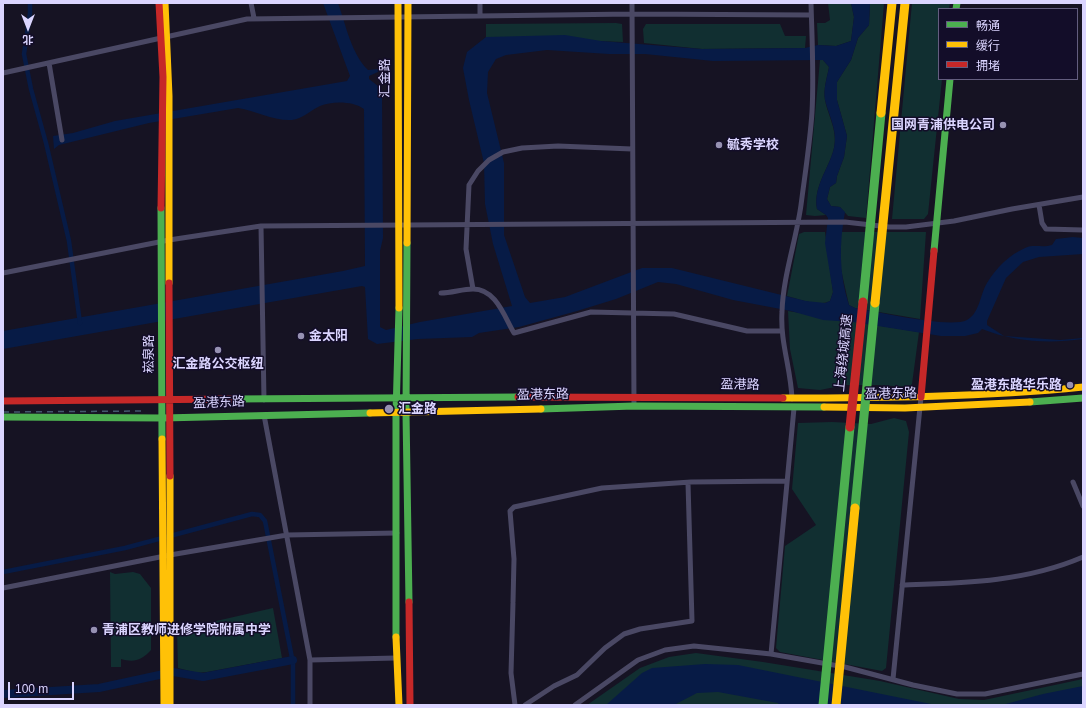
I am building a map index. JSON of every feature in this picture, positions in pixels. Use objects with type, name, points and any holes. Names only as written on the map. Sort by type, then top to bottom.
[{"type":"main road","name":"崧泉路","points":[[159,3],[165,38]]},
{"type":"main road","name":"崧泉路","points":[[164,705],[167,680],[165,3]]},
{"type":"main road","name":"汇金路","points":[[398,3],[403,225]]},
{"type":"main road","name":"汇金路","points":[[408,3],[403,225],[403,347],[406,399],[410,705]]},
{"type":"main road","name":"上海绕城高速","points":[[823,705],[892,3]]},
{"type":"main road","name":"上海绕城高速","points":[[836,705],[905,3]]},
{"type":"main road","points":[[921,397],[950,80]]},
{"type":"main road","name":"汇金路","points":[[399,705],[396,658],[396,399],[403,347]]},
{"type":"main road","name":"盈港路","points":[[396,399],[793,403],[1035,392],[1083,387]]},
{"type":"main road","name":"盈港东路","points":[[793,403],[920,407],[984,405],[1083,398]]},
{"type":"main road","name":"盈港东路","points":[[3,401],[396,399]]},
{"type":"main road","name":"盈港东路","points":[[3,417],[167,417],[406,413],[633,402]]},
{"type":"main road","name":"崧泉路","points":[[167,680],[170,705]]},
{"type":"street","points":[[251,3],[254,18]]},
{"type":"street","points":[[480,3],[480,16]]},
{"type":"street","points":[[632,3],[633,402]]},
{"type":"street","points":[[771,654],[793,403],[782,331],[782,312],[784,292],[798,222],[812,112],[813,41],[811,3]]},
{"type":"street","points":[[3,73],[254,18],[408,18],[632,14],[811,15]]},
{"type":"street","points":[[49,63],[62,140]]},
{"type":"street","points":[[473,289],[466,249],[469,185],[478,171],[489,160],[503,152],[522,148],[558,146],[632,148]]},
{"type":"street","points":[[3,273],[165,241],[261,226],[845,222],[889,227],[954,221],[1083,197]]},
{"type":"street","points":[[1039,205],[1042,223],[1046,229],[1083,230]]},
{"type":"street","points":[[261,226],[264,400]]},
{"type":"street","points":[[441,293],[473,289],[486,292],[494,298],[514,333],[591,312],[674,314],[747,331],[782,331]]},
{"type":"street","points":[[893,678],[921,397]]},
{"type":"street","points":[[264,415],[310,660],[310,705]]},
{"type":"street","points":[[515,705],[511,673],[514,559],[510,511],[514,507],[602,488],[688,483],[787,481]]},
{"type":"street","points":[[1073,482],[1083,506]]},
{"type":"street","points":[[525,705],[554,686],[577,675],[605,648],[624,634],[640,629],[692,621],[688,483]]},
{"type":"street","points":[[3,588],[167,555],[279,536],[397,533]]},
{"type":"street","points":[[902,585],[978,583],[1027,575],[1059,567],[1083,557]]},
{"type":"street","points":[[575,705],[638,660],[665,650],[694,646],[771,654],[845,667],[893,678],[913,685],[957,694],[985,694],[1083,674]]},
{"type":"street","points":[[310,660],[396,658]]},
{"type":"green space","points":[[828,3],[851,3],[854,17],[851,41],[836,46],[818,45],[817,23],[825,23],[830,20]]},
{"type":"green space","points":[[870,3],[884,3],[866,218],[848,216],[840,207],[831,206],[827,199],[830,187],[836,183],[844,157],[847,136],[837,100],[837,82],[851,60],[858,38],[869,25]]},
{"type":"green space","points":[[912,3],[950,3],[949,8],[938,8],[938,80],[942,80],[928,214],[924,219],[892,219]]},
{"type":"green space","points":[[486,24],[622,24],[623,42],[486,37]]},
{"type":"green space","points":[[646,24],[780,24],[785,36],[806,36],[805,48],[702,49],[644,43],[643,29]]},
{"type":"green space","points":[[820,60],[823,60],[829,67],[825,96],[826,106],[834,130],[835,142],[832,156],[819,185],[816,201],[817,209],[826,215],[815,216],[806,215]]},
{"type":"green space","points":[[804,232],[825,232],[833,292],[830,301],[825,303],[808,302],[787,296],[799,234]]},
{"type":"green space","points":[[841,232],[926,232],[920,319],[855,308],[849,305],[840,265]]},
{"type":"green space","points":[[788,311],[919,332],[912,384],[910,387],[845,385],[820,390],[798,388],[790,349]]},
{"type":"green space","points":[[894,418],[906,421],[909,432],[886,668],[882,671],[780,652],[776,648],[785,546],[816,525],[792,489],[798,423],[832,422],[871,424]]},
{"type":"green space","points":[[110,572],[115,574],[133,572],[140,574],[151,588],[151,650],[138,660],[130,661],[121,659],[121,667],[111,667]]},
{"type":"green space","points":[[273,608],[282,658],[197,673],[178,668],[177,630]]},
{"type":"green space","points":[[696,653],[880,681],[959,699],[984,700],[1083,679],[1083,705],[587,705],[640,668],[669,657]]},
{"type":"water","points":[[323,3],[338,3],[357,55],[368,70],[379,69],[380,71],[369,76],[369,79],[378,86],[382,93],[383,238],[380,251],[380,327],[386,330],[420,322],[512,306],[493,244],[485,204],[484,163],[463,68],[467,52],[486,37],[565,35],[601,41],[702,49],[805,48],[818,45],[836,46],[851,41],[854,17],[851,3],[870,3],[869,25],[858,38],[851,60],[837,82],[837,100],[847,136],[844,157],[836,183],[830,187],[827,199],[831,206],[840,207],[845,212],[841,259],[843,282],[849,305],[855,308],[929,321],[958,322],[967,320],[975,313],[985,287],[991,277],[1003,262],[1019,251],[1028,247],[1052,245],[1056,239],[1073,237],[1083,238],[1083,254],[1039,257],[1023,262],[1006,278],[987,321],[987,325],[1004,336],[982,329],[978,333],[965,336],[941,336],[853,322],[823,320],[791,311],[733,300],[676,284],[658,282],[616,299],[577,311],[519,327],[479,333],[472,337],[418,339],[377,344],[368,339],[365,287],[362,286],[3,349],[3,331],[365,266],[364,109],[354,104],[325,104],[292,120],[278,119],[238,108],[149,123],[59,145],[54,149],[53,136],[73,133],[115,121],[347,81],[350,76]],"holes":[[[547,50],[609,54],[645,54],[713,61],[823,60],[829,67],[824,92],[834,130],[835,142],[832,156],[819,185],[816,201],[817,209],[828,218],[825,243],[833,292],[830,301],[825,303],[806,301],[672,268],[642,268],[565,297],[530,303],[525,297],[504,235],[504,163],[487,93],[488,72],[496,59],[506,55]]]},
{"type":"water","points":[[1004,336],[1060,340],[1083,339],[1070,341],[1032,341]]},
{"type":"water","points":[[705,664],[738,665],[936,705],[779,705],[778,703],[718,692],[697,693],[674,705],[606,705],[642,673],[652,668]]},
{"type":"water","points":[[1083,686],[1083,705],[1002,705],[1043,694]]},
{"type":"waterway","points":[[30,3],[24,54],[31,89],[46,143],[69,241],[80,323]]},
{"type":"waterway","points":[[3,572],[125,548],[252,514],[260,515],[265,521],[293,663],[293,705]]},
{"type":"waterway","points":[[3,694],[99,688],[173,672],[203,677],[293,660]]},
{"type":"railway","points":[[3,412],[144,411]]},
{"type":"traffic: fast","points":[[956,8],[957,3]]},
{"type":"traffic: fast","points":[[934,251],[950,80]]},
{"type":"traffic: fast","points":[[863,302],[881,113]]},
{"type":"traffic: fast","points":[[161,208],[162,439]]},
{"type":"traffic: fast","points":[[407,243],[406,413],[409,602]]},
{"type":"traffic: fast","points":[[855,508],[875,303]]},
{"type":"traffic: fast","points":[[396,637],[396,413],[399,308]]},
{"type":"traffic: fast","points":[[235,399],[518,397]]},
{"type":"traffic: fast","points":[[1030,402],[1083,398]]},
{"type":"traffic: fast","points":[[541,409],[634,406],[824,407]]},
{"type":"traffic: fast","points":[[3,417],[163,418],[370,413]]},
{"type":"traffic: fast","points":[[823,705],[850,427]]},
{"type":"traffic: slow","points":[[165,3],[169,96],[169,283]]},
{"type":"traffic: slow","points":[[398,3],[399,308]]},
{"type":"traffic: slow","points":[[407,243],[408,3]]},
{"type":"traffic: slow","points":[[881,113],[892,3]]},
{"type":"traffic: slow","points":[[875,303],[905,3]]},
{"type":"traffic: slow","points":[[783,398],[933,396],[1008,393],[1083,387]]},
{"type":"traffic: slow","points":[[824,407],[905,408],[1030,402]]},
{"type":"traffic: slow","points":[[370,413],[541,409]]},
{"type":"traffic: slow","points":[[162,439],[164,705]]},
{"type":"traffic: slow","points":[[170,476],[170,705]]},
{"type":"traffic: slow","points":[[836,705],[855,508]]},
{"type":"traffic: slow","points":[[396,637],[399,705]]},
{"type":"traffic: jam","points":[[159,3],[163,77],[161,208]]},
{"type":"traffic: jam","points":[[921,397],[934,251]]},
{"type":"traffic: jam","points":[[169,283],[170,476]]},
{"type":"traffic: jam","points":[[850,427],[863,302]]},
{"type":"traffic: jam","points":[[518,397],[783,398]]},
{"type":"traffic: jam","points":[[3,401],[235,399]]},
{"type":"traffic: jam","points":[[409,602],[410,705]]},
{"type":"place","name":"国网青浦供电公司","points":[[1003,125]]},
{"type":"place","name":"毓秀学校","points":[[719,145]]},
{"type":"place","name":"金太阳","points":[[301,336]]},
{"type":"place","name":"汇金路公交枢纽","points":[[218,350]]},
{"type":"place","name":"盈港东路华乐路","points":[[1070,385]]},
{"type":"place","name":"汇金路","points":[[389,409]]},
{"type":"place","name":"青浦区教师进修学院附属中学","points":[[94,630]]}]
